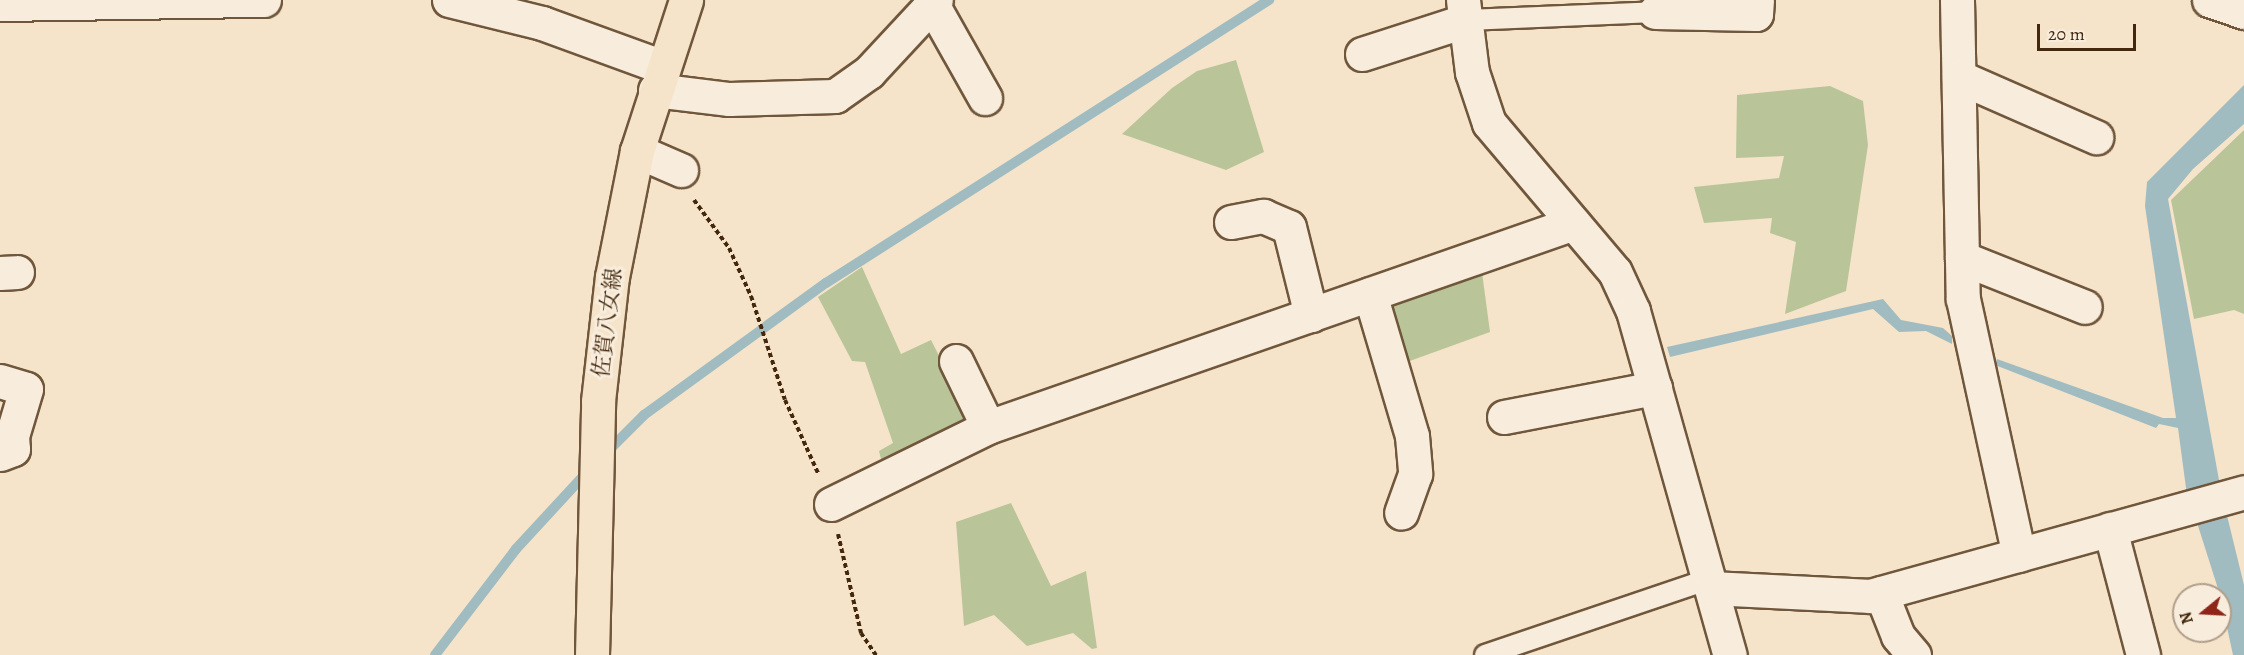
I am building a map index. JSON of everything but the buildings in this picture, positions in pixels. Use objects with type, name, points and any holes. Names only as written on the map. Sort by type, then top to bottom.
[{"type":"main road","name":"佐賀八女線","points":[[592,655],[598,400],[612,277],[637,151],[686,0]]},
{"type":"street","points":[[0,4],[246,3],[264,0]]},
{"type":"street","points":[[449,0],[542,23],[659,79],[729,99],[836,96],[869,72],[934,2],[985,98]]},
{"type":"street","points":[[1655,12],[1756,14],[1757,0]]},
{"type":"street","points":[[1957,0],[1963,299],[2019,555]]},
{"type":"street","points":[[2209,0],[2244,12]]},
{"type":"street","points":[[1362,54],[1465,10],[1472,72],[1489,123],[1615,272],[1633,311],[1730,655]]},
{"type":"street","points":[[1959,77],[2096,137]]},
{"type":"street","points":[[637,151],[681,170]]},
{"type":"street","points":[[1232,222],[1263,216],[1289,227],[1311,315]]},
{"type":"street","points":[[831,504],[988,427],[1574,223]]},
{"type":"street","points":[[1962,258],[2085,307]]},
{"type":"street","points":[[1370,294],[1412,436],[1415,474],[1401,513]]},
{"type":"street","points":[[956,361],[988,427]]},
{"type":"street","points":[[0,381],[26,389],[12,436],[13,449],[0,454]]},
{"type":"street","points":[[1504,417],[1655,388]]},
{"type":"street","points":[[1711,584],[1870,596],[2244,492]]},
{"type":"street","points":[[2110,529],[2143,655]]},
{"type":"street","points":[[1881,593],[1898,636],[1914,655]]},
{"type":"lane","points":[[1465,10],[1655,12]]},
{"type":"lane","points":[[1485,655],[1711,584]]},
{"type":"path","points":[[681,170],[688,192],[729,248],[751,296],[785,400],[831,504],[861,633],[876,655]]},
{"type":"green space","points":[[1236,60],[1264,152],[1226,170],[1122,134],[1172,88],[1197,71]]},
{"type":"green space","points":[[1830,86],[1863,101],[1868,145],[1846,291],[1785,314],[1796,242],[1770,233],[1772,218],[1704,223],[1694,187],[1779,178],[1784,156],[1736,158],[1737,95]]},
{"type":"green space","points":[[2244,130],[2244,314],[2234,310],[2194,319],[2171,200]]},
{"type":"green space","points":[[1481,265],[1490,332],[1407,362],[1385,306]]},
{"type":"green space","points":[[862,267],[901,354],[931,340],[972,421],[882,463],[879,451],[893,443],[865,362],[852,361],[818,297]]},
{"type":"green space","points":[[1011,503],[1051,586],[1086,571],[1097,648],[1092,649],[1073,633],[1027,646],[994,615],[964,626],[956,522]]},
{"type":"water","points":[[2244,85],[2244,124],[2193,169],[2168,199],[2221,491],[2244,585],[2244,655],[2233,655],[2230,643],[2232,583],[2216,583],[2186,488],[2178,428],[2159,424],[2156,428],[1995,365],[1997,359],[2163,418],[2176,418],[2145,206],[2147,182]]},
{"type":"water","points":[[1883,299],[1901,320],[1943,328],[1952,336],[1952,344],[1926,331],[1899,332],[1873,309],[1670,357],[1667,347]]},
{"type":"waterway","points":[[605,454],[644,415],[826,283],[1269,0]]},
{"type":"waterway","points":[[435,655],[516,549],[589,470]]}]
